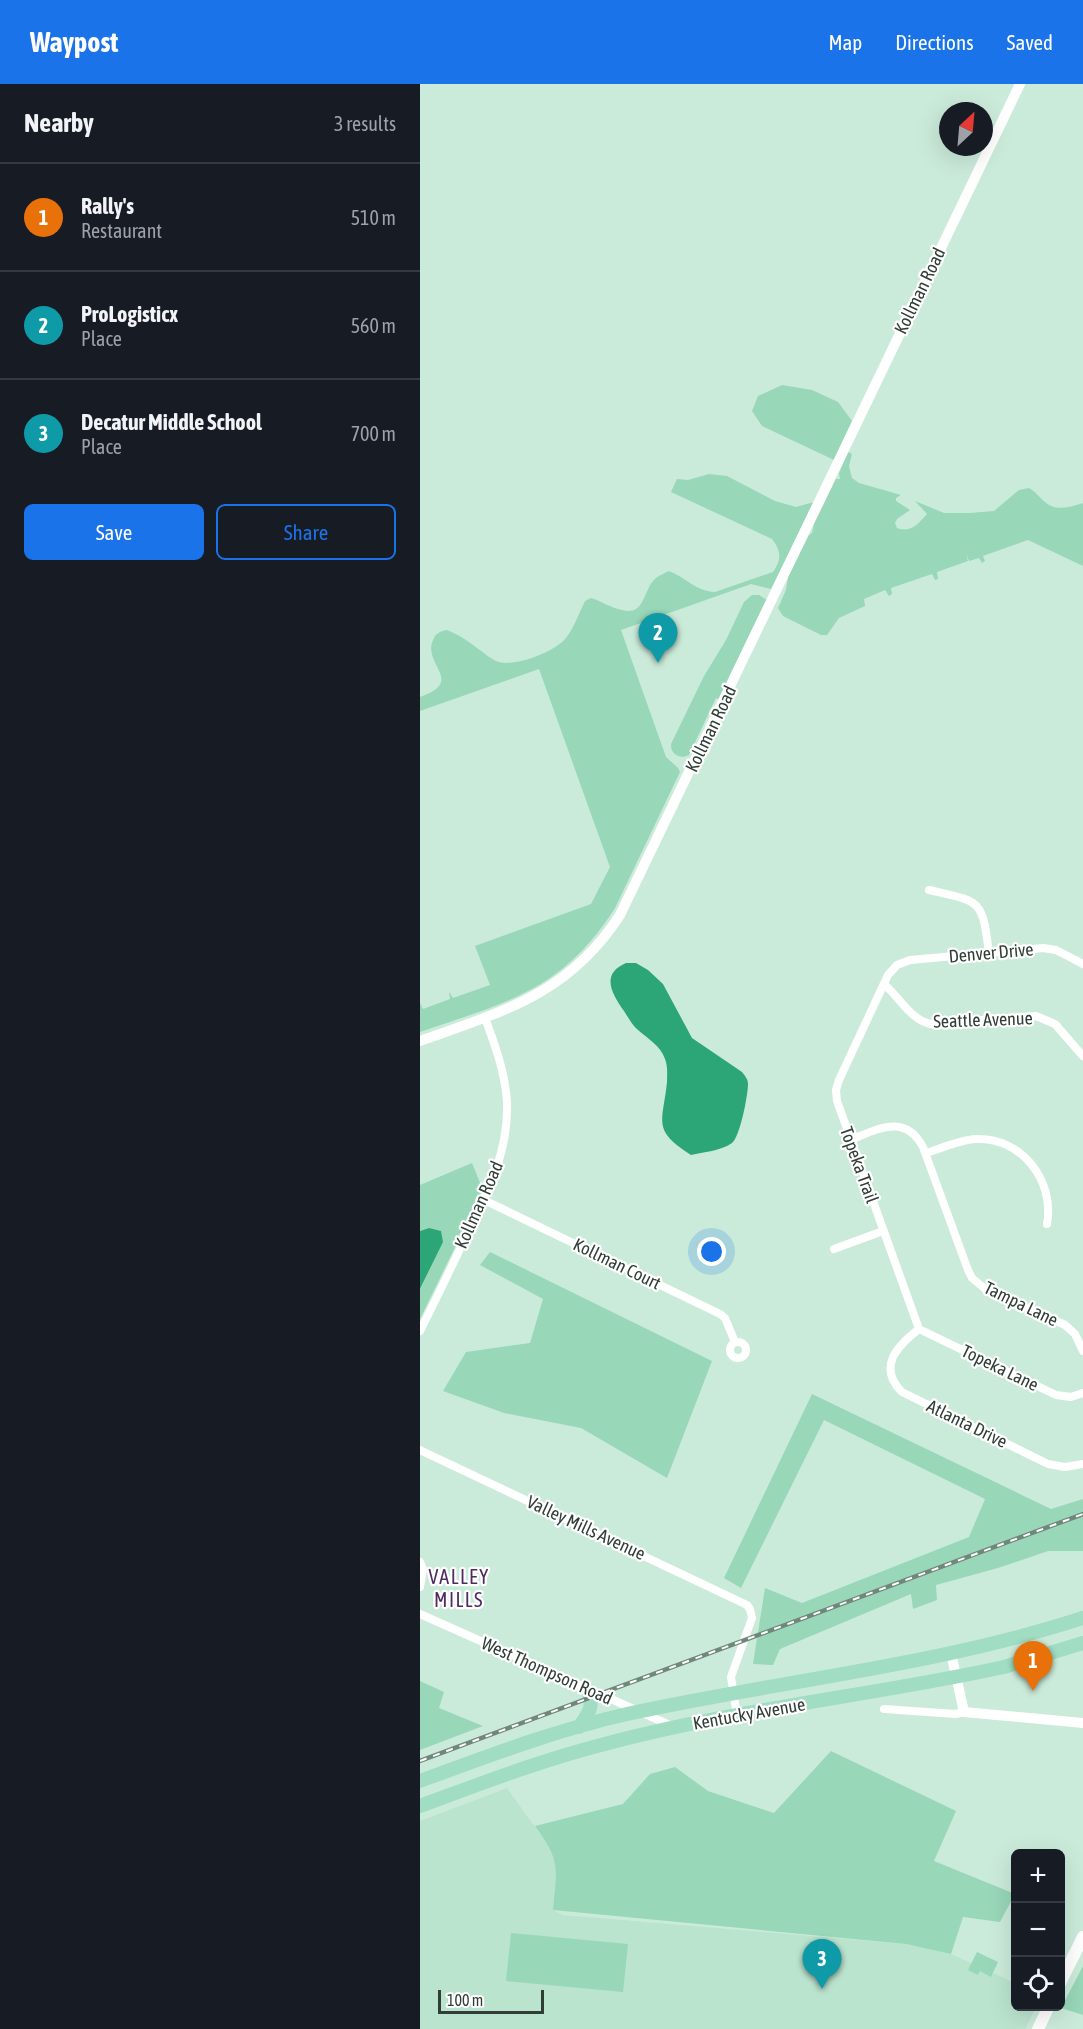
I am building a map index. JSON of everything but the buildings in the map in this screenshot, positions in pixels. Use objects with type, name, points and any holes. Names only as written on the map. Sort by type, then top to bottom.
[{"type":"main road","name":"Kentucky Avenue","points":[[420,1781],[579,1726],[638,1712],[951,1653],[1035,1633],[1083,1618]]},
{"type":"main road","name":"Kentucky Avenue","points":[[420,1806],[545,1761],[601,1745],[737,1716],[1004,1667],[1083,1643]]},
{"type":"main road","points":[[579,1726],[591,1708],[591,1697],[587,1689]]},
{"type":"main road","points":[[1065,1973],[1083,1937]]},
{"type":"main road","points":[[1038,2029],[1047,2011]]},
{"type":"street","name":"Kollman Road","points":[[420,1331],[484,1200],[502,1151],[507,1112],[506,1089],[500,1060],[485,1018],[523,1003],[566,975],[600,943],[625,906],[1020,84]]},
{"type":"street","points":[[929,890],[963,898],[978,906],[984,918],[989,953]]},
{"type":"street","name":"Denver Drive","points":[[897,965],[910,960],[1043,948],[1056,950],[1083,964]]},
{"type":"street","name":"Topeka Trail","points":[[897,965],[884,984],[836,1089],[837,1101],[850,1140],[919,1329]]},
{"type":"street","name":"Seattle Avenue","points":[[884,984],[912,1015],[924,1022],[930,1024],[1036,1016],[1055,1024],[1083,1056]]},
{"type":"street","points":[[420,1041],[485,1018]]},
{"type":"street","name":"Tampa Lane","points":[[850,1140],[878,1129],[897,1126],[908,1129],[916,1135],[926,1153],[972,1278],[984,1287],[1065,1325],[1075,1334],[1083,1351]]},
{"type":"street","points":[[926,1153],[974,1139],[994,1141],[1012,1148],[1030,1162],[1042,1182],[1048,1200],[1047,1224]]},
{"type":"street","name":"Kollman Court","points":[[484,1200],[720,1314],[725,1318],[735,1342]]},
{"type":"street","points":[[834,1249],[883,1231]]},
{"type":"street","name":"Atlanta Drive","points":[[919,1329],[899,1347],[891,1363],[894,1382],[905,1394],[1048,1464],[1063,1467],[1083,1464]]},
{"type":"street","name":"Topeka Lane","points":[[919,1329],[1056,1395],[1071,1397],[1083,1393]]},
{"type":"street","name":"Valley Mills Avenue","points":[[420,1450],[743,1603],[750,1609],[752,1618],[732,1674],[733,1694]]},
{"type":"street","points":[[420,1562],[423,1569],[420,1587]]},
{"type":"street","name":"West Thompson Road","points":[[420,1614],[675,1728]]},
{"type":"street","points":[[951,1653],[964,1712]]},
{"type":"street","points":[[733,1694],[737,1716]]},
{"type":"street","points":[[884,1709],[956,1714],[964,1712],[1083,1723]]},
{"type":"shaded area","points":[[782,385],[812,390],[838,402],[852,421],[834,460],[762,426],[752,411],[758,396]]},
{"type":"shaded area","points":[[848,452],[852,454],[849,466],[852,478],[859,483],[901,495],[896,498],[896,501],[910,510],[897,519],[895,523],[897,528],[914,527],[927,514],[915,501],[944,513],[994,511],[1019,490],[1029,488],[1054,507],[1063,508],[1083,503],[1083,566],[1028,540],[983,556],[985,561],[982,563],[979,558],[969,561],[966,553],[968,561],[937,572],[938,579],[935,580],[932,574],[891,588],[892,594],[889,596],[885,590],[864,599],[865,606],[839,618],[827,635],[821,635],[783,616],[778,608],[786,590],[788,577],[812,533],[814,524],[836,479],[840,479],[839,473]]},
{"type":"shaded area","points":[[709,474],[727,476],[775,501],[796,507],[814,502],[771,589],[751,584],[621,630],[666,757],[680,772],[615,908],[595,936],[553,976],[530,990],[480,1012],[420,1032],[420,1003],[423,1009],[450,999],[449,992],[453,998],[490,985],[475,946],[591,904],[610,867],[539,669],[420,711],[420,697],[440,685],[440,672],[431,649],[434,638],[438,633],[447,630],[494,660],[510,663],[521,661],[543,654],[566,638],[585,601],[591,598],[614,608],[629,611],[639,607],[655,579],[669,571],[702,590],[715,592],[773,572],[779,555],[772,539],[671,492],[677,479],[688,480]]},
{"type":"shaded area","points":[[752,595],[759,595],[767,600],[720,700],[716,698],[689,755],[682,757],[676,755],[672,751],[671,744],[744,602]]},
{"type":"shaded area","points":[[626,963],[636,963],[648,970],[663,984],[692,1038],[742,1072],[746,1078],[748,1089],[741,1125],[735,1139],[728,1146],[691,1155],[670,1139],[665,1131],[662,1116],[667,1082],[665,1059],[657,1046],[632,1023],[616,998],[611,985],[613,973]]},
{"type":"shaded area","points":[[472,1163],[483,1190],[420,1319],[420,1290],[443,1241],[429,1228],[420,1231],[420,1185]]},
{"type":"shaded area","points":[[429,1228],[441,1231],[443,1242],[420,1289],[420,1231]]},
{"type":"shaded area","points":[[490,1252],[712,1361],[667,1478],[581,1428],[504,1413],[443,1391],[466,1352],[530,1343],[543,1299],[480,1265]]},
{"type":"shaded area","points":[[812,1394],[1051,1509],[1083,1499],[1083,1551],[1048,1551],[936,1585],[937,1600],[913,1609],[911,1594],[780,1649],[773,1665],[753,1664],[765,1588],[802,1603],[969,1537],[985,1499],[824,1420],[741,1588],[724,1578]]},
{"type":"shaded area","points":[[420,1681],[444,1692],[439,1708],[483,1726],[420,1750]]},
{"type":"shaded area","points":[[831,1751],[956,1811],[934,1861],[1011,1892],[1011,1901],[1000,1922],[963,1917],[951,1954],[906,1944],[553,1910],[556,1884],[555,1865],[549,1848],[535,1826],[623,1804],[650,1774],[675,1767],[708,1791],[774,1813]]},
{"type":"shaded area","points":[[507,1788],[549,1846],[561,1876],[553,1910],[563,1915],[906,1944],[951,1954],[1011,1981],[1011,2011],[1034,2011],[1025,2029],[420,2029],[420,1821]]},
{"type":"shaded area","points":[[511,1933],[628,1944],[623,1992],[506,1981]]},
{"type":"shaded area","points":[[977,1952],[998,1962],[991,1977],[980,1971],[978,1975],[968,1970]]},
{"type":"shaded area","points":[[1083,1966],[1083,2015],[1065,2009],[1065,2000]]},
{"type":"railway","points":[[420,1761],[1083,1514]]},
{"type":"place","name":"ProLogisticx","points":[[658,663]]},
{"type":"place","name":"Rally's","points":[[1033,1691]]},
{"type":"place","name":"Decatur Middle School","points":[[822,1989]]},
{"type":"district","name":"VALLEY MILLS","points":[[459,1588]]}]
